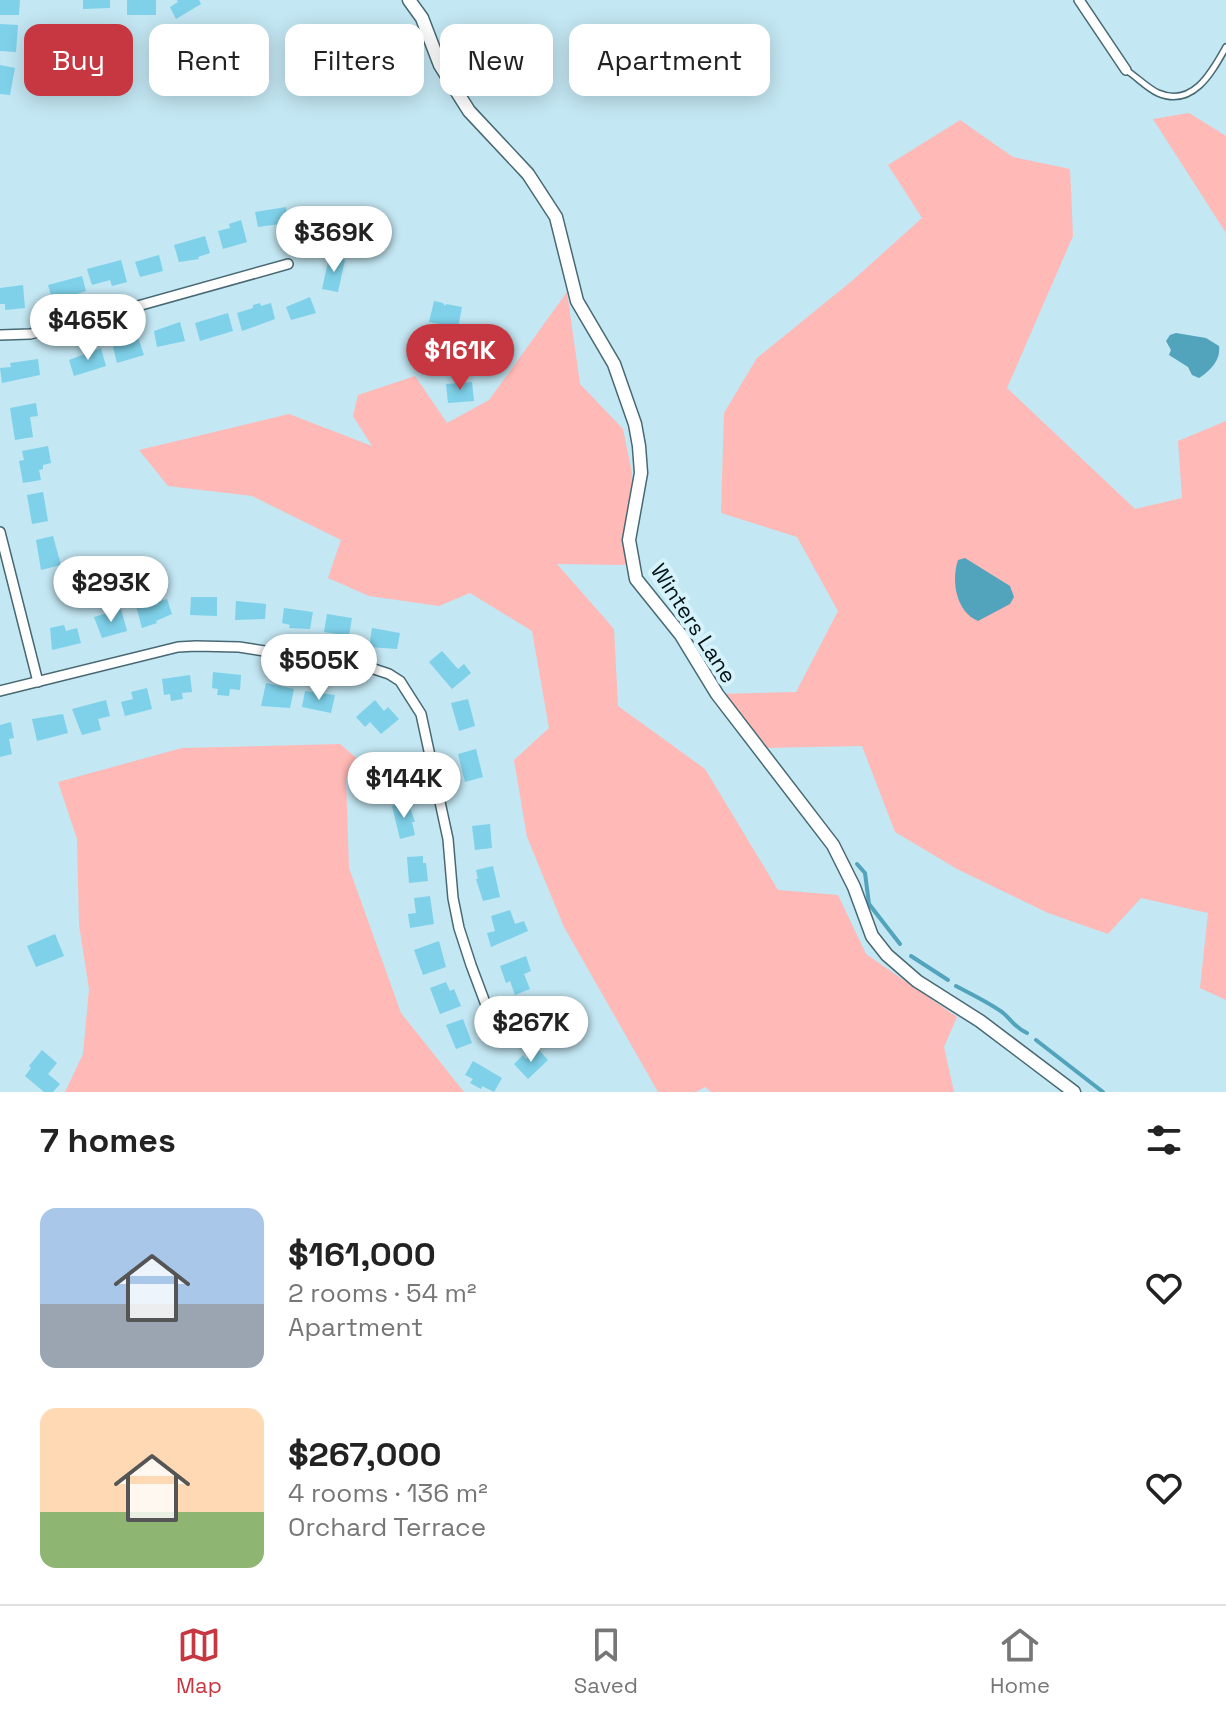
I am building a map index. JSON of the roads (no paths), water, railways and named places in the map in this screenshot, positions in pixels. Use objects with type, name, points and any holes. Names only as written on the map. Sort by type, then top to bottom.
[{"type":"street","name":"Winters Lane","points":[[409,0],[422,18],[440,65],[469,111],[528,174],[556,217],[577,301],[614,364],[635,424],[639,446],[641,473],[629,540],[636,579],[681,635],[717,694],[833,845],[854,887],[872,936],[887,955],[917,981],[980,1021],[1074,1092]]},
{"type":"street","points":[[1079,0],[1126,70]]},
{"type":"street","points":[[0,335],[30,334],[84,321],[288,264]]},
{"type":"street","points":[[0,532],[38,682]]},
{"type":"street","points":[[0,691],[178,647],[218,645],[368,667],[400,681],[421,714],[448,839],[459,928],[498,1037]]},
{"type":"lane","points":[[1126,70],[1161,95],[1181,95],[1200,88],[1226,47]]},
{"type":"water","points":[[1176,333],[1206,338],[1219,346],[1214,365],[1199,378],[1169,355],[1171,350],[1166,341]]},
{"type":"water","points":[[965,558],[1010,586],[1014,597],[1010,604],[978,621],[965,611],[957,595],[955,577],[958,560]]},
{"type":"waterway","points":[[857,864],[865,873],[869,904],[900,944]]},
{"type":"waterway","points":[[911,956],[948,980]]},
{"type":"waterway","points":[[956,986],[997,1008],[1027,1033]]},
{"type":"waterway","points":[[1036,1040],[1103,1092]]}]
